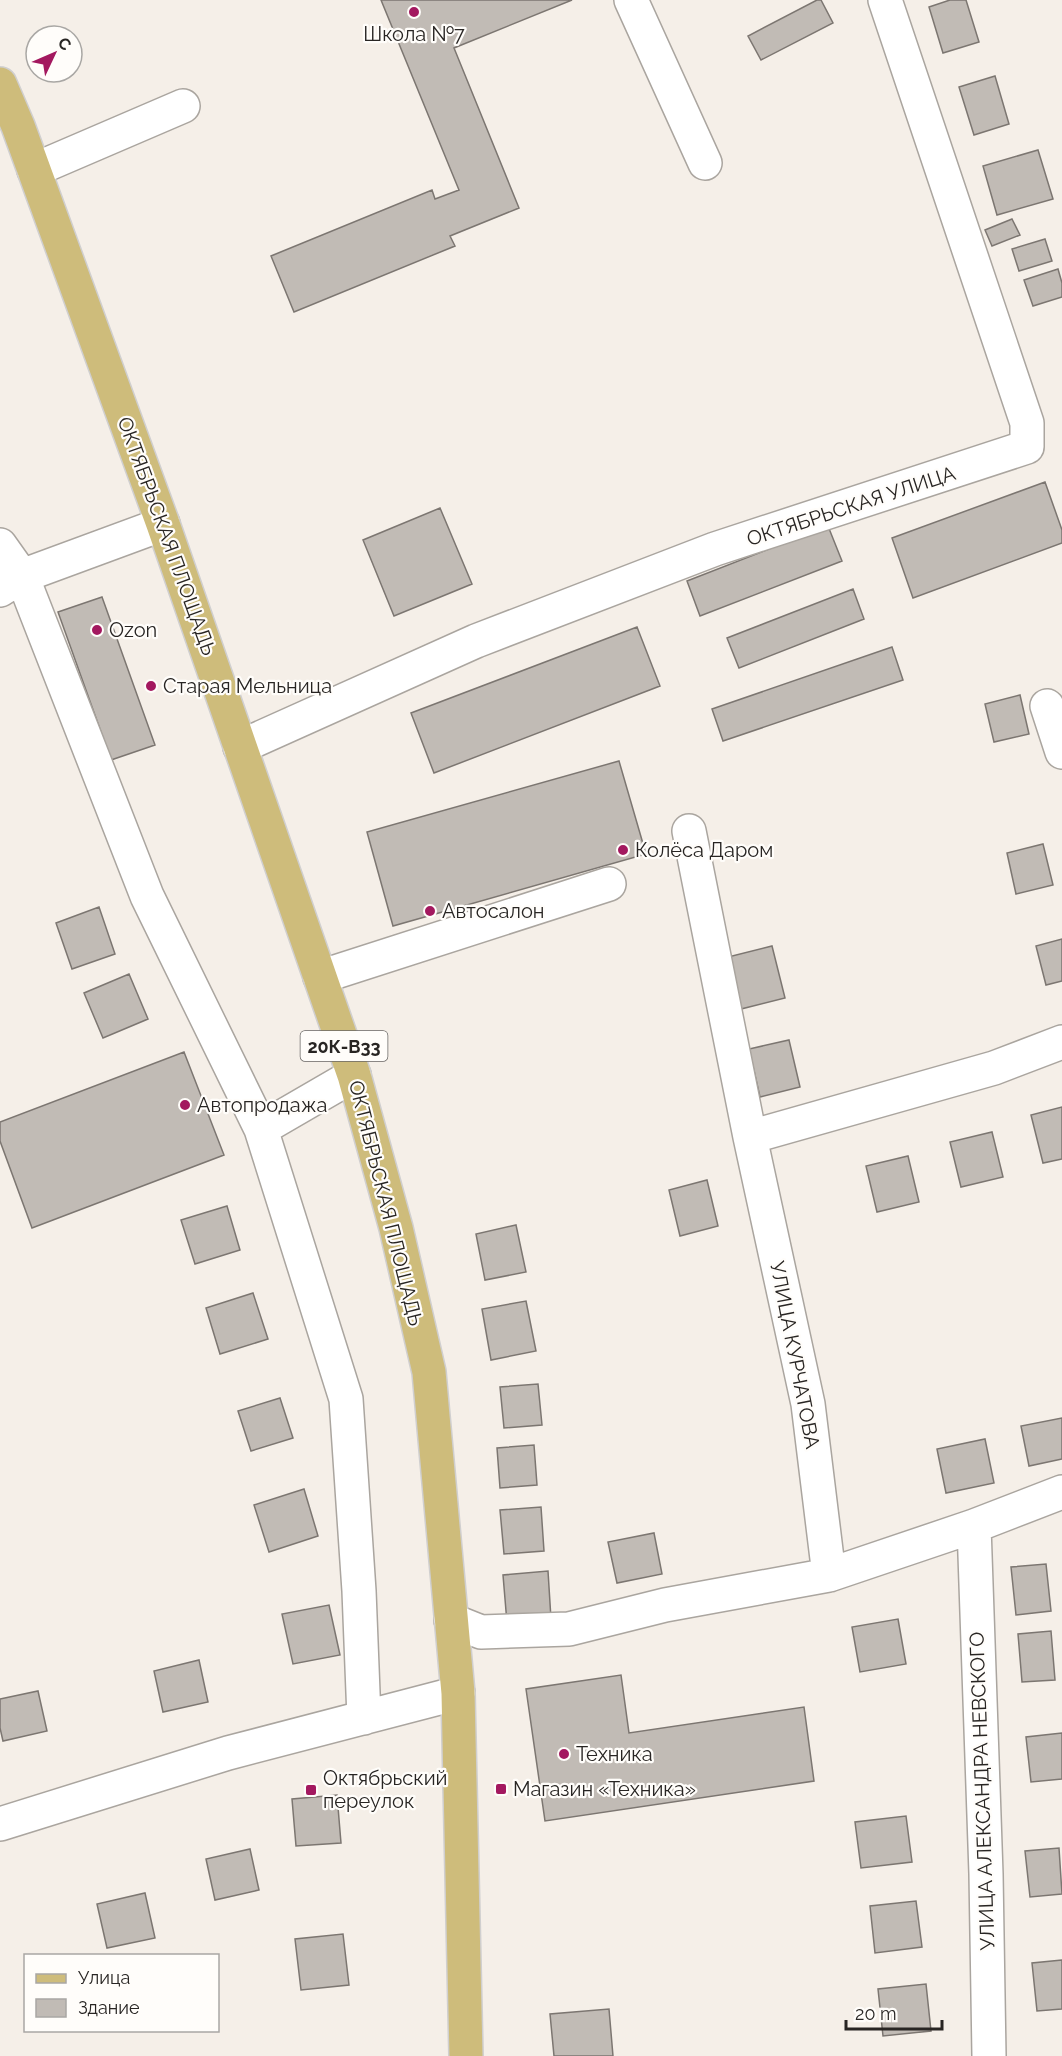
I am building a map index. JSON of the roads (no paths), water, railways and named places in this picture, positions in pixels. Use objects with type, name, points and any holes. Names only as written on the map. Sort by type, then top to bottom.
[{"type":"main road","name":"ОКТЯБРЬСКАЯ ПЛОЩАДЬ","points":[[0,84],[34,170],[163,524],[354,1075],[396,1228],[429,1372],[458,1693],[466,2056]]},
{"type":"street","points":[[631,0],[705,163]]},
{"type":"street","name":"ОКТЯБРЬСКАЯ УЛИЦА","points":[[240,747],[476,641],[715,549],[1027,447],[1028,423],[885,0]]},
{"type":"street","points":[[34,170],[183,106]]},
{"type":"street","points":[[11,583],[163,524]]},
{"type":"street","points":[[0,545],[11,583],[147,896],[261,1129],[346,1399],[360,1591],[364,1718]]},
{"type":"street","points":[[1047,706],[1062,752]]},
{"type":"street","name":"УЛИЦА КУРЧАТОВА","points":[[689,831],[750,1137],[808,1404],[829,1575]]},
{"type":"street","points":[[320,977],[609,884]]},
{"type":"street","points":[[750,1137],[994,1068],[1062,1042]]},
{"type":"street","points":[[261,1129],[354,1075]]},
{"type":"street","points":[[451,1620],[481,1632],[569,1629],[665,1605],[829,1575],[974,1526],[1062,1492]]},
{"type":"street","name":"УЛИЦА АЛЕКСАНДРА НЕВСКОГО","points":[[974,1526],[986,1874],[989,2056]]},
{"type":"street","points":[[0,1824],[228,1753],[458,1693]]},
{"type":"place","name":"Школа №7","points":[[414,12]]},
{"type":"place","name":"Ozon","points":[[97,630]]},
{"type":"place","name":"Старая Мельница","points":[[151,686]]},
{"type":"place","name":"Колёса Даром","points":[[623,850]]},
{"type":"place","name":"Автосалон","points":[[430,911]]},
{"type":"place","name":"Автопродажа","points":[[185,1105]]},
{"type":"place","name":"Техника","points":[[564,1754]]},
{"type":"place","name":"Магазин «Техника»","points":[[501,1789]]},
{"type":"place","name":"Октябрьский переулок","points":[[311,1790]]}]
